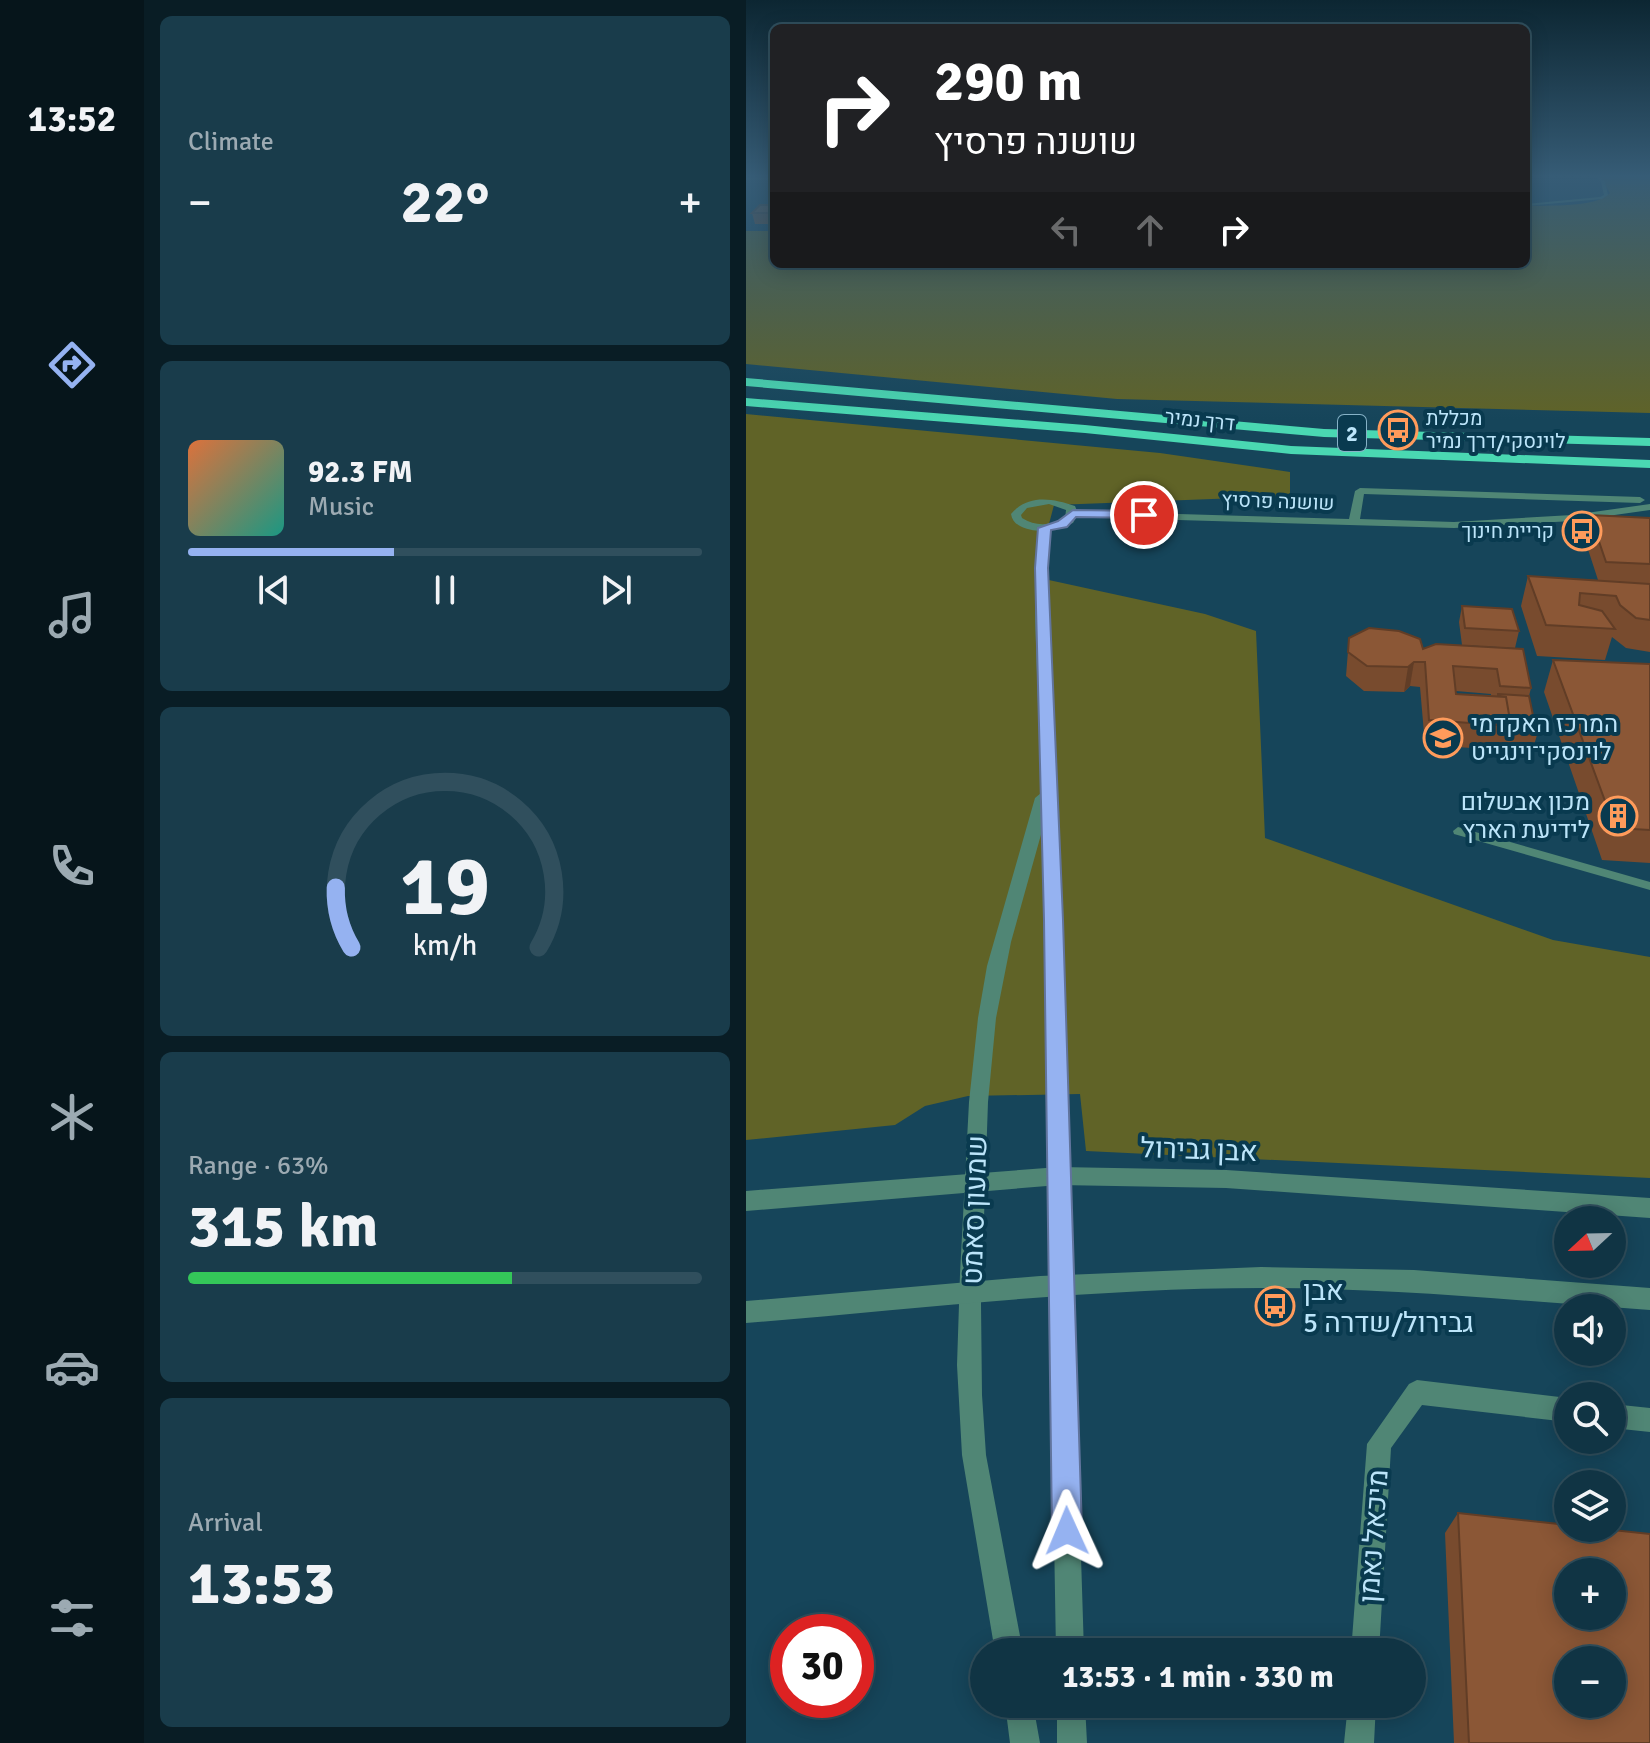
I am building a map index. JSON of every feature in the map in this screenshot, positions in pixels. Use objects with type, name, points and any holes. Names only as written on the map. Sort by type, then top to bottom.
[{"type":"highway","name":"דרך נמיר","points":[[746,382],[1324,433],[1650,442]]},
{"type":"highway","name":"דרך נמיר","points":[[746,402],[1085,429],[1291,450],[1650,464]]},
{"type":"street","name":"שושנה פרסיץ","points":[[1073,514],[1354,521],[1360,491],[1650,504]]},
{"type":"street","points":[[1050,501],[1066,504],[1073,514],[1062,524],[1045,528],[1027,526],[1017,519],[1016,514],[1031,503],[1050,501]]},
{"type":"street","points":[[1354,521],[1454,525],[1572,518],[1650,504]]},
{"type":"street","name":"שמעון סאמט","points":[[1045,528],[1041,614],[1070,1638]]},
{"type":"street","name":"שמעון סאמט","points":[[1006,1638],[974,1458],[968,1385],[975,1181],[982,1066],[991,991],[1004,933],[1036,829],[1047,773]]},
{"type":"street","name":"אבן גבירול","points":[[746,1201],[1059,1176],[1226,1179],[1650,1208]]},
{"type":"street","points":[[746,1312],[1061,1285],[1335,1278],[1650,1299]]},
{"type":"street","name":"מיכאל נאמן","points":[[1366,1638],[1379,1444],[1417,1392],[1554,1408]]},
{"type":"street","points":[[1626,1417],[1650,1420]]},
{"type":"street","points":[[1021,1718],[1025,1743]]},
{"type":"street","points":[[1071,1718],[1072,1743]]},
{"type":"street","points":[[1359,1743],[1361,1718]]},
{"type":"lane","points":[[1458,831],[1650,886]]},
{"type":"green space","points":[[746,257],[770,257],[770,268],[1530,268],[1530,257],[1650,257],[1650,413],[1117,399],[746,364]]},
{"type":"green space","points":[[746,414],[1160,453],[1290,472],[1290,496],[1054,505],[1035,577],[1205,614],[1256,631],[1265,838],[1553,940],[1650,957],[1650,1178],[1086,1151],[1080,1094],[968,1096],[925,1106],[895,1125],[746,1140]]},
{"type":"building","points":[[1590,515],[1650,518],[1650,564],[1606,562]]},
{"type":"building","points":[[1528,576],[1650,584],[1650,620],[1636,618],[1620,605],[1616,596],[1580,593],[1579,605],[1602,611],[1615,629],[1546,625]]},
{"type":"building","points":[[1462,606],[1512,609],[1519,631],[1465,628]]},
{"type":"building","points":[[1369,628],[1399,631],[1420,639],[1423,649],[1436,644],[1523,649],[1531,688],[1500,686],[1497,669],[1453,666],[1456,694],[1506,697],[1511,726],[1429,720],[1425,662],[1414,662],[1408,667],[1367,666],[1348,652],[1349,638]]},
{"type":"building","name":"מכון אבשלום לידיעת הארץ","points":[[1553,660],[1650,664],[1650,830],[1615,828]]},
{"type":"building","points":[[1498,694],[1529,696],[1537,735],[1509,733],[1511,726],[1506,697]]},
{"type":"building","points":[[1458,1513],[1554,1523],[1554,1542],[1626,1542],[1626,1531],[1650,1534],[1650,1743],[1469,1743]]},
{"type":"place","name":"מכללת לוינסקי/דרך נמיר","points":[[1398,430]]},
{"type":"place","name":"קריית חינוך","points":[[1582,531]]},
{"type":"place","name":"המרכז האקדמי לוינסקי־וינגייט","points":[[1443,738]]},
{"type":"place","name":"מכון אבשלום לידיעת הארץ","points":[[1618,816]]},
{"type":"place","name":"אבן גבירול/שדרה 5","points":[[1275,1306]]},
{"type":"route","points":[[1067,1531],[1053,920],[1041,568],[1045,528],[1069,521],[1073,514],[1144,515]]}]
